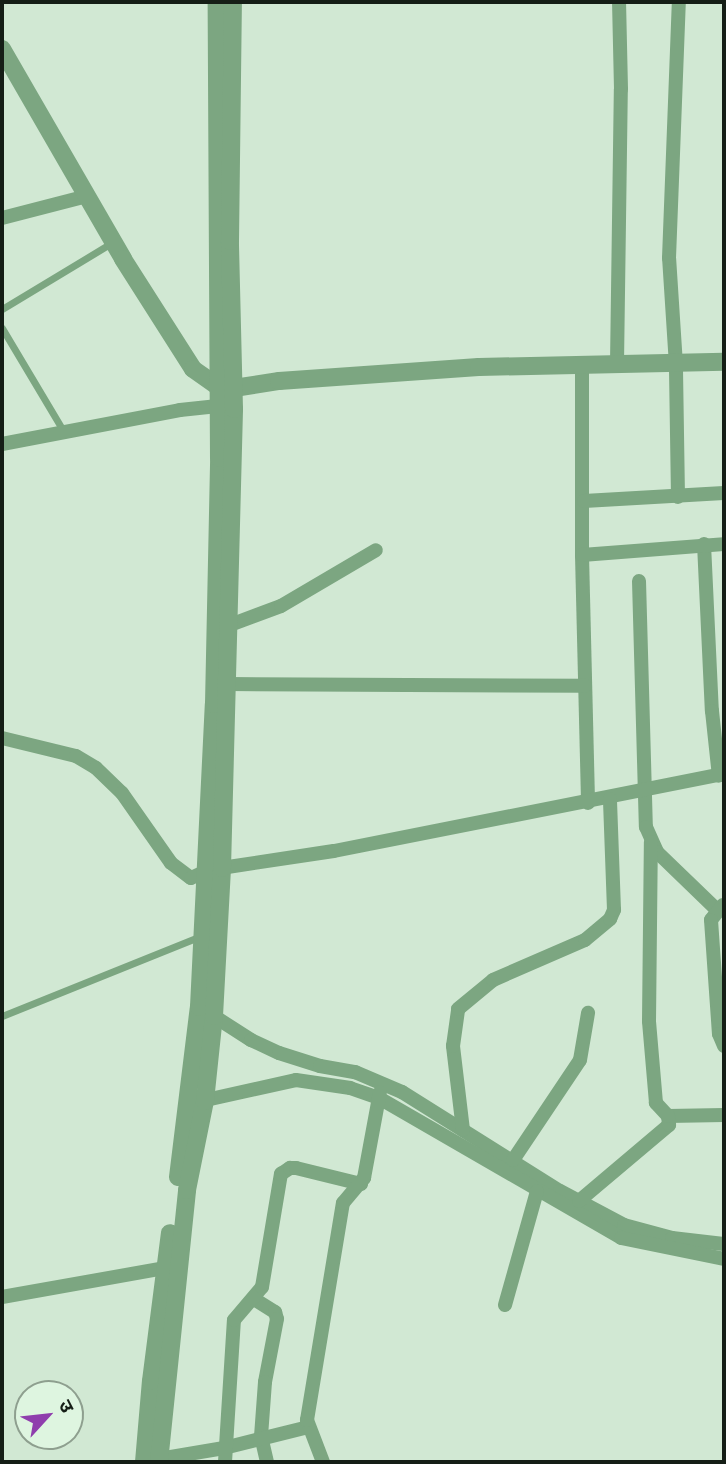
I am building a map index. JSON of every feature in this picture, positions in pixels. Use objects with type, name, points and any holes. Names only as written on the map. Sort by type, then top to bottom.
[{"type":"street","points":[[154,1461],[207,1012],[229,684],[217,2]]},
{"type":"street","points":[[207,1012],[203,935],[215,869],[218,406],[225,387],[233,2]]},
{"type":"street","points":[[617,363],[621,89],[619,2]]},
{"type":"street","points":[[678,497],[676,365],[670,258],[679,2]]},
{"type":"street","points":[[2,49],[114,242],[193,369],[225,387],[480,367],[724,362]]},
{"type":"street","points":[[2,218],[87,196]]},
{"type":"street","points":[[582,365],[582,555],[588,803]]},
{"type":"street","points":[[2,444],[180,410],[218,406]]},
{"type":"street","points":[[583,501],[724,493]]},
{"type":"street","points":[[2,738],[59,750],[96,768],[122,793],[178,871],[191,878],[215,869],[610,799],[722,775],[712,711],[704,544]]},
{"type":"street","points":[[582,555],[724,544]]},
{"type":"street","points":[[230,625],[281,606],[376,550]]},
{"type":"street","points":[[579,1201],[669,1125],[668,1116],[656,1103],[649,1021],[651,842],[646,827],[644,791],[639,581]]},
{"type":"street","points":[[229,684],[585,686]]},
{"type":"street","points":[[463,1130],[453,1046],[458,1009],[493,980],[585,940],[610,919],[614,910],[610,799]]},
{"type":"street","points":[[651,842],[721,907],[711,920],[719,1034],[724,1046]]},
{"type":"street","points":[[207,1012],[251,1040],[279,1052],[320,1066],[355,1072],[537,1191],[621,1238],[724,1259]]},
{"type":"street","points":[[513,1160],[580,1060],[588,1013]]},
{"type":"street","points":[[197,1102],[296,1080],[381,1091],[463,1130],[579,1201],[624,1225],[672,1238],[724,1244]]},
{"type":"street","points":[[323,1462],[308,1427],[343,1203],[360,1184],[381,1091]]},
{"type":"street","points":[[154,1461],[165,1268],[197,1102]]},
{"type":"street","points":[[668,1116],[724,1115]]},
{"type":"street","points":[[225,1455],[234,1321],[254,1299],[263,1280],[285,1170],[296,1168],[360,1184]]},
{"type":"street","points":[[505,1305],[537,1191]]},
{"type":"street","points":[[2,1297],[165,1268]]},
{"type":"street","points":[[254,1299],[275,1312],[277,1320],[265,1382],[261,1436],[267,1462]]},
{"type":"street","points":[[154,1461],[225,1455],[261,1436],[308,1427]]},
{"type":"lane","points":[[2,309],[114,242]]},
{"type":"lane","points":[[2,328],[64,432]]},
{"type":"lane","points":[[2,1016],[203,935]]}]
